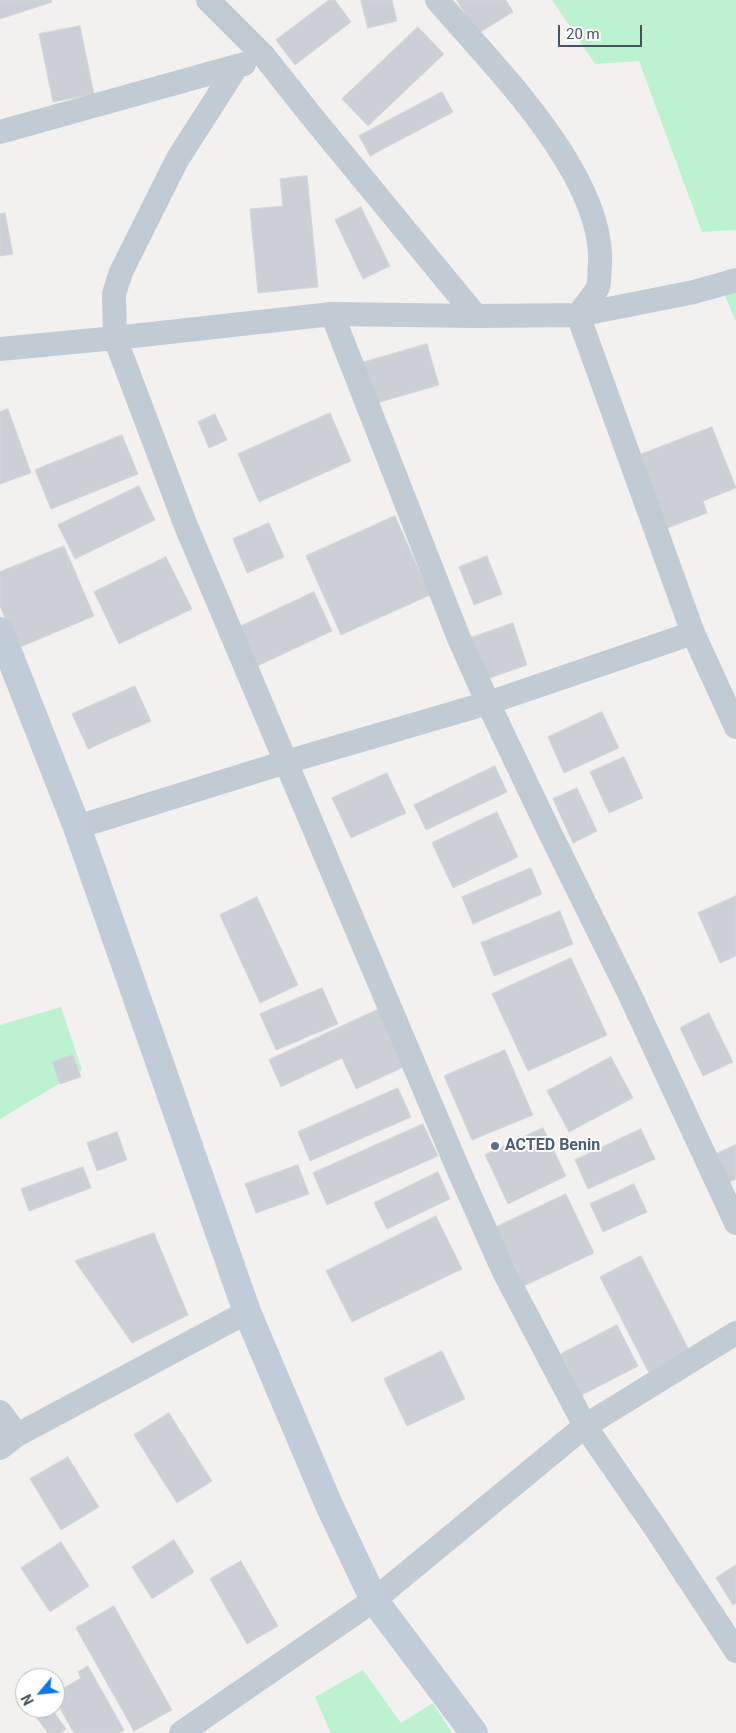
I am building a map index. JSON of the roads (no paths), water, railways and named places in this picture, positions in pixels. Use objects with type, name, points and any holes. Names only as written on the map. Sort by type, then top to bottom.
[{"type":"street","points":[[208,0],[264,56],[476,316]]},
{"type":"street","points":[[437,0],[541,121],[564,157],[589,206],[600,249],[598,287],[578,315]]},
{"type":"street","points":[[0,132],[237,66],[264,56]]},
{"type":"street","points":[[237,66],[177,160],[121,272],[114,294],[115,338],[186,526],[482,1226],[504,1272],[585,1426],[656,1528],[736,1651]]},
{"type":"street","points":[[0,349],[332,314],[578,315],[694,292],[736,280]]},
{"type":"street","points":[[332,314],[443,600],[488,703],[629,993],[736,1223]]},
{"type":"street","points":[[578,315],[694,633],[736,727]]},
{"type":"street","points":[[0,631],[77,827],[247,1312],[328,1505],[374,1600],[474,1733]]},
{"type":"street","points":[[77,827],[286,762],[488,703],[694,633]]},
{"type":"street","points":[[0,1412],[8,1441],[247,1312]]},
{"type":"street","points":[[187,1731],[374,1600],[585,1426],[736,1332]]},
{"type":"place","name":"ACTED Benin","points":[[495,1146]]}]
